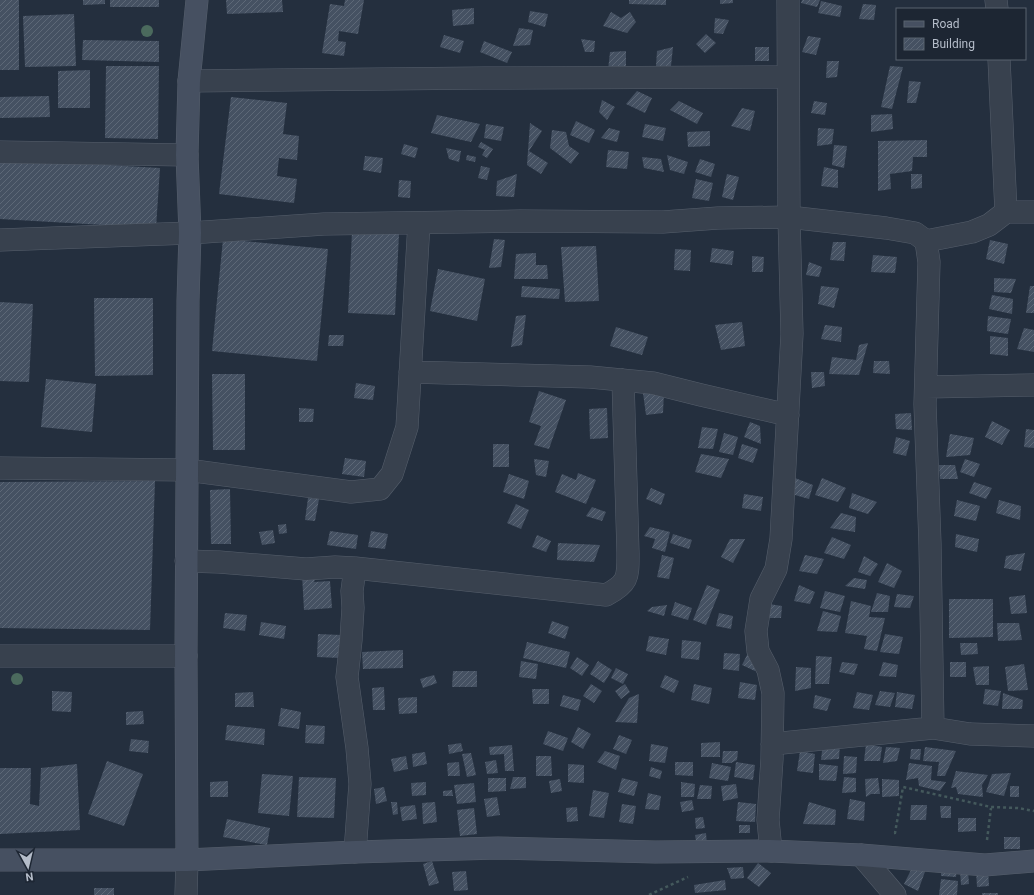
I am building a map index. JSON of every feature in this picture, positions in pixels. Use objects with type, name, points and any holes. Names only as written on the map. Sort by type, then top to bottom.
[{"type":"street","points":[[186,895],[186,561],[190,233],[187,155],[189,81],[197,0]]},
{"type":"street","points":[[771,851],[768,820],[771,780],[773,693],[768,670],[758,651],[756,632],[761,600],[776,569],[782,539],[792,334],[789,217],[788,0]]},
{"type":"street","points":[[999,60],[1006,212]]},
{"type":"street","points":[[189,81],[788,77]]},
{"type":"street","points":[[0,152],[187,155]]},
{"type":"street","points":[[926,241],[972,232],[989,225],[1006,212],[1034,212]]},
{"type":"street","points":[[0,240],[190,233],[324,224],[520,220],[663,222],[718,218],[789,217],[886,228],[916,233],[926,241],[929,262],[926,388],[933,728]]},
{"type":"street","points":[[0,468],[187,470],[351,492],[380,489],[392,474],[406,427],[419,223]]},
{"type":"street","points":[[410,372],[590,377],[653,383],[788,415]]},
{"type":"street","points":[[186,561],[219,562],[306,570],[355,568],[606,595],[620,588],[628,574],[623,380]]},
{"type":"street","points":[[926,388],[1034,385]]},
{"type":"street","points":[[355,568],[352,591],[352,632],[347,677],[357,748],[360,784],[355,852]]},
{"type":"street","points":[[0,656],[186,656]]},
{"type":"street","points":[[772,744],[933,728],[970,734],[1034,736]]},
{"type":"street","points":[[0,860],[187,860],[355,852],[498,848],[655,852],[771,851],[861,855],[985,865],[1034,860]]},
{"type":"street","points":[[861,855],[895,895]]},
{"type":"path","points":[[903,787],[991,807],[1018,808],[1034,811]]},
{"type":"path","points":[[985,865],[991,807]]},
{"type":"building","points":[[0,0],[19,0],[19,70],[0,70]]},
{"type":"building","points":[[83,0],[105,0],[105,4],[83,5]]},
{"type":"building","points":[[110,0],[159,0],[159,7],[110,7]]},
{"type":"building","points":[[226,0],[282,0],[283,12],[227,14]]},
{"type":"building","points":[[345,0],[364,0],[358,34],[339,31],[338,41],[346,42],[344,56],[322,53],[330,4],[344,6]]},
{"type":"building","points":[[629,0],[666,0],[666,5],[629,4]]},
{"type":"building","points":[[720,0],[733,0],[733,3],[720,4]]},
{"type":"building","points":[[802,0],[820,0],[817,7],[801,3]]},
{"type":"building","points":[[821,1],[842,6],[840,17],[818,13]]},
{"type":"building","points":[[863,4],[876,5],[874,20],[859,19]]},
{"type":"building","points":[[474,8],[474,24],[453,26],[452,10]]},
{"type":"building","points":[[530,11],[548,14],[545,27],[528,22]]},
{"type":"building","points":[[611,12],[621,18],[630,12],[636,22],[627,33],[603,26]]},
{"type":"building","points":[[74,14],[76,66],[25,67],[23,16]]},
{"type":"building","points":[[715,18],[729,20],[723,34],[714,33]]},
{"type":"building","points":[[519,28],[533,30],[530,45],[513,46]]},
{"type":"building","points":[[706,34],[716,43],[705,53],[696,44]]},
{"type":"building","points":[[444,35],[464,41],[460,53],[440,47]]},
{"type":"building","points":[[808,36],[821,38],[816,55],[802,52]]},
{"type":"building","points":[[581,39],[595,41],[594,52],[585,52]]},
{"type":"building","points":[[83,40],[159,41],[159,62],[82,60]]},
{"type":"building","points":[[484,41],[512,52],[507,63],[480,52]]},
{"type":"building","points":[[673,47],[671,66],[656,66],[657,51]]},
{"type":"building","points":[[755,47],[769,47],[769,61],[755,61]]},
{"type":"building","points":[[626,51],[626,68],[608,70],[610,52]]},
{"type":"building","points":[[827,61],[839,61],[837,77],[826,78]]},
{"type":"building","points":[[106,66],[159,66],[158,139],[105,138]]},
{"type":"building","points":[[890,66],[903,67],[892,109],[881,107]]},
{"type":"building","points":[[90,70],[90,108],[58,108],[58,71]]},
{"type":"building","points":[[909,81],[921,82],[916,103],[907,103]]},
{"type":"building","points":[[637,91],[652,98],[645,113],[626,104]]},
{"type":"building","points":[[49,96],[50,117],[0,118],[0,97]]},
{"type":"building","points":[[231,97],[287,103],[283,134],[299,136],[297,160],[279,158],[277,176],[297,179],[294,203],[219,194]]},
{"type":"building","points":[[602,100],[615,107],[607,120],[599,112]]},
{"type":"building","points":[[679,101],[703,113],[697,124],[670,110]]},
{"type":"building","points":[[814,101],[827,103],[825,115],[811,113]]},
{"type":"building","points":[[742,108],[755,111],[750,131],[731,126]]},
{"type":"building","points":[[892,114],[893,129],[871,132],[871,115]]},
{"type":"building","points":[[437,115],[480,124],[471,142],[431,133]]},
{"type":"building","points":[[576,121],[595,130],[589,143],[570,135]]},
{"type":"building","points":[[530,123],[542,131],[529,151],[548,163],[541,174],[527,165]]},
{"type":"building","points":[[486,124],[504,127],[501,141],[484,138]]},
{"type":"building","points":[[645,124],[666,128],[663,141],[642,137]]},
{"type":"building","points":[[609,128],[620,131],[617,142],[601,138]]},
{"type":"building","points":[[818,128],[834,129],[832,144],[817,146]]},
{"type":"building","points":[[552,130],[566,132],[569,146],[579,153],[571,164],[550,148]]},
{"type":"building","points":[[710,131],[710,146],[688,147],[687,132]]},
{"type":"building","points":[[927,140],[927,157],[913,157],[912,171],[890,174],[891,189],[878,191],[878,141]]},
{"type":"building","points":[[481,142],[493,149],[487,158],[482,155],[485,150],[478,147]]},
{"type":"building","points":[[404,144],[418,148],[415,158],[401,154]]},
{"type":"building","points":[[834,145],[847,146],[844,168],[832,165]]},
{"type":"building","points":[[446,148],[461,151],[459,162],[449,159]]},
{"type":"building","points":[[608,150],[629,152],[627,169],[606,167]]},
{"type":"building","points":[[467,155],[476,157],[475,162],[466,160]]},
{"type":"building","points":[[667,155],[688,162],[684,174],[670,170]]},
{"type":"building","points":[[365,156],[383,158],[381,173],[363,170]]},
{"type":"building","points":[[642,157],[661,159],[664,172],[644,168]]},
{"type":"building","points":[[0,159],[160,168],[156,228],[0,219]]},
{"type":"building","points":[[700,159],[715,164],[711,177],[695,172]]},
{"type":"building","points":[[481,166],[490,168],[487,180],[478,178]]},
{"type":"building","points":[[824,167],[838,170],[838,188],[821,186]]},
{"type":"building","points":[[517,174],[514,197],[496,196],[497,181]]},
{"type":"building","points":[[727,174],[739,177],[733,200],[722,197]]},
{"type":"building","points":[[911,174],[922,174],[922,188],[911,189]]},
{"type":"building","points":[[696,179],[713,183],[709,201],[692,198]]},
{"type":"building","points":[[399,180],[411,181],[410,198],[398,197]]},
{"type":"building","points":[[352,232],[399,234],[395,315],[348,313]]},
{"type":"building","points":[[223,239],[328,249],[317,361],[212,351]]},
{"type":"building","points":[[494,239],[505,240],[501,267],[489,268]]},
{"type":"building","points":[[990,240],[1008,244],[1004,264],[986,259]]},
{"type":"building","points":[[833,242],[846,242],[844,261],[830,260]]},
{"type":"building","points":[[596,246],[599,301],[565,302],[561,247]]},
{"type":"building","points":[[712,248],[734,251],[732,265],[710,262]]},
{"type":"building","points":[[675,249],[691,250],[690,271],[674,270]]},
{"type":"building","points":[[536,253],[536,265],[547,265],[548,279],[514,279],[516,254]]},
{"type":"building","points":[[873,255],[897,257],[895,273],[871,272]]},
{"type":"building","points":[[752,256],[764,257],[763,272],[752,272]]},
{"type":"building","points":[[809,262],[822,267],[819,277],[806,275]]},
{"type":"building","points":[[438,269],[485,279],[477,321],[430,311]]},
{"type":"building","points":[[994,278],[1016,279],[1011,293],[994,292]]},
{"type":"building","points":[[522,286],[560,289],[559,299],[521,297]]},
{"type":"building","points":[[821,286],[839,288],[834,308],[818,304]]},
{"type":"building","points":[[1030,286],[1034,286],[1034,313],[1026,313]]},
{"type":"building","points":[[992,295],[1013,299],[1012,314],[989,309]]},
{"type":"building","points":[[94,298],[153,298],[153,375],[95,376]]},
{"type":"building","points":[[0,302],[33,304],[29,382],[0,381]]},
{"type":"building","points":[[526,315],[522,345],[511,347],[516,316]]},
{"type":"building","points":[[988,316],[1011,319],[1008,334],[987,331]]},
{"type":"building","points":[[742,322],[745,346],[721,350],[715,325]]},
{"type":"building","points":[[825,325],[842,327],[841,342],[821,339]]},
{"type":"building","points":[[616,327],[648,337],[642,355],[610,346]]},
{"type":"building","points":[[1024,328],[1034,330],[1034,352],[1017,349]]},
{"type":"building","points":[[329,335],[344,335],[343,346],[328,346]]},
{"type":"building","points":[[990,336],[1008,338],[1008,356],[990,354]]},
{"type":"building","points":[[868,343],[859,375],[829,374],[832,357],[856,360],[859,345]]},
{"type":"building","points":[[874,361],[889,361],[890,374],[873,373]]},
{"type":"building","points":[[811,372],[824,372],[825,386],[812,388]]},
{"type":"building","points":[[212,374],[245,374],[245,450],[213,450]]},
{"type":"building","points":[[46,379],[96,384],[92,432],[41,427]]},
{"type":"building","points":[[356,383],[375,386],[373,400],[354,398]]},
{"type":"building","points":[[539,391],[566,400],[549,449],[534,445],[541,426],[529,422]]},
{"type":"building","points":[[664,392],[663,413],[646,415],[643,393]]},
{"type":"building","points":[[299,408],[314,409],[313,422],[299,422]]},
{"type":"building","points":[[607,408],[608,438],[590,439],[589,409]]},
{"type":"building","points":[[911,413],[912,430],[896,429],[895,414]]},
{"type":"building","points":[[992,421],[1010,430],[1002,445],[985,437]]},
{"type":"building","points":[[750,422],[760,426],[761,444],[744,437]]},
{"type":"building","points":[[702,427],[718,429],[713,449],[698,448]]},
{"type":"building","points":[[1026,429],[1034,430],[1034,448],[1024,447]]},
{"type":"building","points":[[724,433],[738,437],[733,455],[719,452]]},
{"type":"building","points":[[950,434],[974,438],[970,455],[946,457]]},
{"type":"building","points":[[896,437],[910,441],[906,456],[893,453]]},
{"type":"building","points":[[493,444],[509,444],[509,467],[493,467]]},
{"type":"building","points":[[742,444],[758,449],[753,463],[738,458]]},
{"type":"building","points":[[701,454],[729,459],[721,478],[695,472]]},
{"type":"building","points":[[345,458],[366,461],[364,477],[342,474]]},
{"type":"building","points":[[534,459],[549,461],[546,477],[536,475]]},
{"type":"building","points":[[965,459],[980,464],[974,477],[960,472]]},
{"type":"building","points":[[939,465],[955,465],[958,479],[940,479]]},
{"type":"building","points":[[578,473],[596,480],[586,504],[555,492],[562,474],[576,480]]},
{"type":"building","points":[[509,474],[529,481],[524,499],[503,492]]},
{"type":"building","points":[[795,478],[813,485],[809,499],[795,495]]},
{"type":"building","points":[[822,478],[846,488],[838,502],[815,495]]},
{"type":"building","points":[[155,481],[150,630],[0,628],[0,482]]},
{"type":"building","points":[[974,482],[992,488],[986,499],[969,493]]},
{"type":"building","points":[[651,488],[665,494],[661,505],[646,499]]},
{"type":"building","points":[[230,489],[231,544],[211,544],[210,490]]},
{"type":"building","points":[[852,493],[877,502],[868,514],[849,508]]},
{"type":"building","points":[[744,494],[763,497],[761,511],[742,508]]},
{"type":"building","points":[[308,498],[319,499],[315,521],[305,520]]},
{"type":"building","points":[[957,500],[980,506],[976,521],[954,516]]},
{"type":"building","points":[[999,500],[1021,506],[1020,520],[996,513]]},
{"type":"building","points":[[516,504],[529,510],[521,529],[507,523]]},
{"type":"building","points":[[592,507],[606,512],[602,521],[586,516]]},
{"type":"building","points":[[841,513],[856,517],[855,532],[830,528]]},
{"type":"building","points":[[286,524],[287,533],[279,534],[278,525]]},
{"type":"building","points":[[650,527],[670,532],[665,552],[652,548],[655,539],[644,536]]},
{"type":"building","points":[[273,530],[275,543],[262,545],[259,532]]},
{"type":"building","points":[[330,531],[358,535],[356,549],[327,545]]},
{"type":"building","points":[[371,531],[388,534],[385,549],[368,547]]},
{"type":"building","points":[[673,534],[692,540],[689,549],[670,543]]},
{"type":"building","points":[[956,534],[979,539],[977,552],[955,547]]},
{"type":"building","points":[[537,535],[551,541],[546,552],[532,547]]},
{"type":"building","points":[[832,537],[851,545],[844,559],[824,553]]},
{"type":"building","points":[[730,539],[745,539],[733,563],[721,557]]},
{"type":"building","points":[[558,543],[600,545],[594,562],[557,560]]},
{"type":"building","points":[[1025,553],[1021,571],[1004,568],[1006,556]]},
{"type":"building","points":[[662,555],[674,558],[669,579],[657,577]]},
{"type":"building","points":[[805,555],[824,559],[817,574],[799,571]]},
{"type":"building","points":[[864,556],[878,564],[870,576],[858,572]]},
{"type":"building","points":[[887,563],[902,571],[894,588],[878,582]]},
{"type":"building","points":[[318,574],[314,582],[330,581],[332,608],[304,610],[302,575]]},
{"type":"building","points":[[854,578],[867,580],[865,589],[845,586]]},
{"type":"building","points":[[707,585],[720,590],[706,625],[693,620]]},
{"type":"building","points":[[799,585],[815,592],[810,604],[794,601]]},
{"type":"building","points":[[825,591],[845,596],[840,612],[820,608]]},
{"type":"building","points":[[877,593],[890,596],[888,612],[871,612]]},
{"type":"building","points":[[897,594],[914,596],[910,608],[894,607]]},
{"type":"building","points":[[1025,595],[1027,613],[1011,614],[1009,597]]},
{"type":"building","points":[[949,599],[993,599],[993,637],[949,638]]},
{"type":"building","points":[[851,601],[871,606],[869,617],[885,618],[877,651],[864,649],[867,636],[845,633]]},
{"type":"building","points":[[675,602],[692,608],[688,620],[671,615]]},
{"type":"building","points":[[769,604],[782,606],[781,618],[768,618]]},
{"type":"building","points":[[667,605],[664,616],[647,611],[652,607]]},
{"type":"building","points":[[823,611],[841,616],[837,632],[817,631]]},
{"type":"building","points":[[225,613],[247,615],[245,631],[223,628]]},
{"type":"building","points":[[719,613],[733,616],[731,629],[716,626]]},
{"type":"building","points":[[552,621],[569,627],[565,639],[548,633]]},
{"type":"building","points":[[261,622],[286,626],[284,639],[259,635]]},
{"type":"building","points":[[997,623],[1019,623],[1022,640],[998,641]]},
{"type":"building","points":[[318,634],[341,635],[340,658],[317,657]]},
{"type":"building","points":[[885,634],[903,637],[899,654],[880,652]]},
{"type":"building","points":[[649,636],[669,639],[666,655],[646,651]]},
{"type":"building","points":[[682,640],[701,642],[699,660],[681,658]]},
{"type":"building","points":[[527,642],[570,652],[566,668],[523,658]]},
{"type":"building","points":[[960,643],[977,643],[978,654],[961,655]]},
{"type":"building","points":[[403,650],[403,668],[363,669],[362,652]]},
{"type":"building","points":[[724,653],[740,654],[739,671],[723,669]]},
{"type":"building","points":[[748,653],[760,658],[755,671],[742,665]]},
{"type":"building","points":[[816,656],[832,657],[829,684],[815,684]]},
{"type":"building","points":[[577,657],[589,665],[582,676],[570,668]]},
{"type":"building","points":[[521,661],[538,664],[536,679],[519,677]]},
{"type":"building","points":[[598,661],[612,670],[604,683],[590,674]]},
{"type":"building","points":[[842,662],[858,664],[854,675],[839,672]]},
{"type":"building","points":[[883,662],[898,665],[896,677],[879,676]]},
{"type":"building","points":[[950,662],[966,662],[966,677],[950,677]]},
{"type":"building","points":[[1024,664],[1028,690],[1008,691],[1005,667]]},
{"type":"building","points":[[989,666],[989,685],[976,685],[973,667]]},
{"type":"building","points":[[796,667],[811,668],[811,688],[795,691]]},
{"type":"building","points":[[616,668],[628,674],[623,684],[611,678]]},
{"type":"building","points":[[453,671],[477,671],[477,687],[452,687]]},
{"type":"building","points":[[434,675],[437,683],[423,688],[420,679]]},
{"type":"building","points":[[665,675],[679,681],[674,693],[660,687]]},
{"type":"building","points":[[740,682],[757,685],[755,700],[738,698]]},
{"type":"building","points":[[591,684],[602,691],[594,703],[583,696]]},
{"type":"building","points":[[625,684],[630,692],[621,699],[615,691]]},
{"type":"building","points":[[694,684],[712,688],[709,704],[691,700]]},
{"type":"building","points":[[384,687],[385,710],[373,710],[372,688]]},
{"type":"building","points":[[532,689],[549,689],[549,704],[533,704]]},
{"type":"building","points":[[985,689],[1001,691],[998,706],[983,704]]},
{"type":"building","points":[[52,691],[72,692],[71,712],[52,711]]},
{"type":"building","points":[[880,691],[895,693],[890,707],[875,705]]},
{"type":"building","points":[[253,692],[254,707],[235,707],[235,693]]},
{"type":"building","points":[[857,692],[873,695],[869,710],[853,708]]},
{"type":"building","points":[[897,692],[915,695],[912,709],[895,707]]},
{"type":"building","points":[[1003,693],[1023,700],[1022,709],[1002,709]]},
{"type":"building","points":[[639,694],[637,723],[615,722],[629,698]]},
{"type":"building","points":[[563,695],[581,700],[578,711],[560,706]]},
{"type":"building","points":[[815,695],[831,699],[827,711],[813,708]]},
{"type":"building","points":[[417,697],[417,713],[399,714],[398,698]]},
{"type":"building","points":[[281,708],[301,712],[299,729],[278,726]]},
{"type":"building","points":[[143,711],[144,724],[126,725],[126,712]]},
{"type":"building","points":[[227,725],[265,729],[264,745],[225,740]]},
{"type":"building","points":[[306,725],[325,726],[324,744],[305,743]]},
{"type":"building","points":[[578,727],[591,734],[583,749],[571,742]]},
{"type":"building","points":[[548,731],[568,738],[563,751],[543,744]]},
{"type":"building","points":[[619,735],[632,740],[626,754],[613,749]]},
{"type":"building","points":[[131,739],[149,741],[148,753],[129,751]]},
{"type":"building","points":[[720,742],[720,757],[701,757],[701,743]]},
{"type":"building","points":[[823,742],[840,743],[839,759],[821,760]]},
{"type":"building","points":[[461,743],[463,751],[449,754],[448,745]]},
{"type":"building","points":[[651,744],[668,747],[665,763],[649,761]]},
{"type":"building","points":[[866,744],[882,747],[880,761],[864,761]]},
{"type":"building","points":[[512,745],[514,771],[505,771],[504,754],[490,755],[489,747]]},
{"type":"building","points":[[886,747],[900,748],[897,761],[883,763]]},
{"type":"building","points":[[925,747],[956,751],[945,776],[937,776],[939,762],[923,761]]},
{"type":"building","points":[[911,749],[921,749],[920,760],[910,759]]},
{"type":"building","points":[[605,751],[620,756],[616,770],[597,762]]},
{"type":"building","points":[[723,751],[738,751],[737,760],[731,763],[722,763]]},
{"type":"building","points":[[800,751],[815,754],[813,773],[797,771]]},
{"type":"building","points":[[425,752],[427,764],[413,767],[412,754]]},
{"type":"building","points":[[471,753],[476,775],[467,777],[462,754]]},
{"type":"building","points":[[406,756],[408,769],[394,772],[391,759]]},
{"type":"building","points":[[536,756],[551,756],[552,776],[536,776]]},
{"type":"building","points":[[844,756],[857,757],[856,773],[843,774]]},
{"type":"building","points":[[496,760],[498,773],[487,774],[485,762]]},
{"type":"building","points":[[107,761],[143,774],[124,826],[88,814]]},
{"type":"building","points":[[459,762],[460,776],[448,776],[447,763]]},
{"type":"building","points":[[675,762],[693,762],[693,776],[675,775]]},
{"type":"building","points":[[736,762],[755,765],[753,780],[734,777]]},
{"type":"building","points":[[712,763],[731,767],[728,781],[709,778]]},
{"type":"building","points":[[909,763],[932,766],[931,780],[946,782],[940,791],[919,786],[918,778],[906,780]]},
{"type":"building","points":[[77,764],[80,830],[0,834],[0,768],[31,768],[30,804],[39,806],[41,768]]},
{"type":"building","points":[[568,764],[584,765],[584,783],[568,782]]},
{"type":"building","points":[[819,764],[838,766],[836,781],[819,780]]},
{"type":"building","points":[[651,767],[662,771],[660,779],[649,776]]},
{"type":"building","points":[[956,771],[988,775],[982,785],[983,797],[958,794],[956,787],[951,788]]},
{"type":"building","points":[[1011,773],[1004,796],[986,792],[992,774]]},
{"type":"building","points":[[262,774],[293,776],[289,816],[258,813]]},
{"type":"building","points":[[299,777],[336,778],[334,818],[297,817]]},
{"type":"building","points":[[513,777],[526,777],[526,788],[510,789]]},
{"type":"building","points":[[844,777],[856,778],[856,792],[842,793]]},
{"type":"building","points":[[488,778],[506,778],[506,791],[488,792]]},
{"type":"building","points":[[622,778],[638,782],[634,796],[618,792]]},
{"type":"building","points":[[878,778],[880,794],[871,794],[866,797],[865,779]]},
{"type":"building","points":[[560,779],[562,791],[551,793],[549,781]]},
{"type":"building","points":[[882,779],[899,780],[899,796],[882,797]]},
{"type":"building","points":[[228,781],[228,797],[210,797],[210,782]]},
{"type":"building","points":[[426,782],[426,795],[412,796],[411,783]]},
{"type":"building","points":[[681,782],[695,784],[694,797],[681,797]]},
{"type":"building","points":[[474,783],[476,802],[457,804],[454,785]]},
{"type":"building","points":[[736,784],[738,798],[723,801],[721,786]]},
{"type":"building","points":[[700,785],[712,786],[711,799],[697,799]]},
{"type":"building","points":[[1010,786],[1019,786],[1019,797],[1010,797]]},
{"type":"building","points":[[384,787],[387,801],[376,804],[374,789]]},
{"type":"building","points":[[452,790],[453,796],[443,796],[443,791]]},
{"type":"building","points":[[593,790],[609,793],[604,818],[589,816]]},
{"type":"building","points":[[648,793],[661,796],[659,810],[645,809]]},
{"type":"building","points":[[497,797],[500,815],[487,817],[484,799]]},
{"type":"building","points":[[850,799],[865,802],[864,821],[847,819]]},
{"type":"building","points":[[692,800],[694,810],[682,812],[680,802]]},
{"type":"building","points":[[391,802],[397,802],[398,814],[393,815]]},
{"type":"building","points":[[435,802],[437,822],[423,824],[422,803]]},
{"type":"building","points":[[738,802],[756,804],[755,822],[736,821]]},
{"type":"building","points":[[809,802],[836,810],[835,825],[803,824]]},
{"type":"building","points":[[622,804],[636,806],[633,824],[619,822]]},
{"type":"building","points":[[415,805],[417,819],[402,821],[400,807]]},
{"type":"building","points":[[911,805],[927,805],[926,820],[910,820]]},
{"type":"building","points":[[940,806],[951,806],[951,818],[941,818]]},
{"type":"building","points":[[577,807],[578,821],[567,822],[566,808]]},
{"type":"building","points":[[474,808],[477,834],[460,836],[457,810]]},
{"type":"building","points":[[703,817],[705,828],[696,829],[695,818]]},
{"type":"building","points":[[958,818],[976,818],[976,831],[958,832]]},
{"type":"building","points":[[227,819],[270,828],[267,845],[223,837]]},
{"type":"building","points":[[739,825],[750,825],[750,833],[739,833]]},
{"type":"building","points":[[706,833],[707,845],[697,847],[695,835]]},
{"type":"building","points":[[1004,837],[1020,837],[1020,849],[1004,849]]},
{"type":"building","points":[[432,861],[439,883],[429,886],[423,864]]},
{"type":"building","points":[[758,863],[771,873],[759,887],[747,878]]},
{"type":"building","points":[[914,864],[926,869],[918,891],[904,884]]},
{"type":"building","points":[[743,867],[744,878],[731,879],[727,868]]},
{"type":"building","points":[[941,867],[957,868],[956,877],[941,876]]},
{"type":"building","points":[[960,869],[968,871],[969,884],[961,885]]},
{"type":"building","points":[[988,869],[989,886],[977,887],[976,870]]},
{"type":"building","points":[[466,871],[468,890],[454,891],[452,872]]},
{"type":"building","points":[[941,879],[958,881],[957,895],[939,895]]},
{"type":"building","points":[[725,880],[726,890],[695,893],[694,885]]},
{"type":"building","points":[[94,888],[114,888],[114,895],[94,895]]},
{"type":"building","points":[[982,893],[998,893],[998,895],[982,895]]}]
